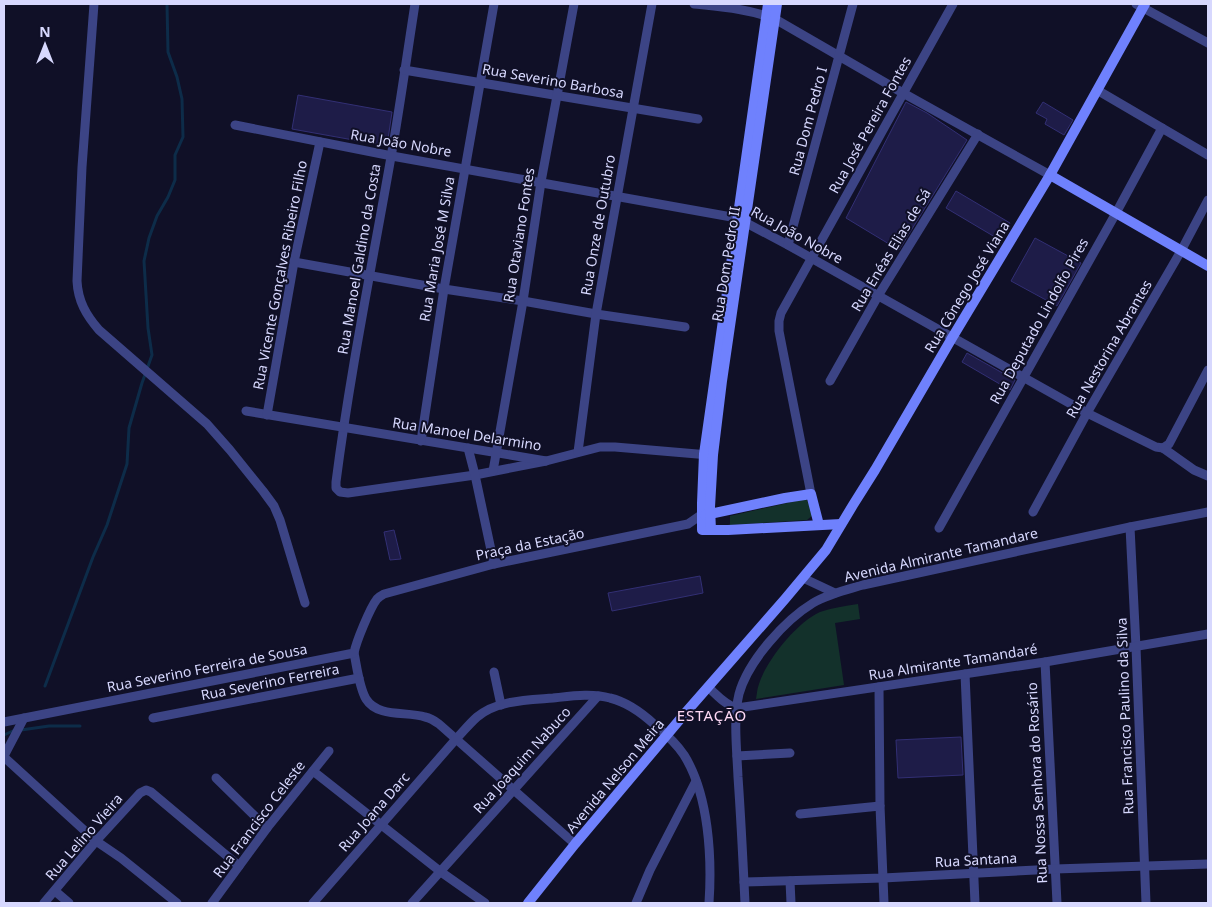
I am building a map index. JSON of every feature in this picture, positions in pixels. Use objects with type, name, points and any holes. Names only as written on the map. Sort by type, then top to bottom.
[{"type":"main road","name":"Rua Dom Pedro II","points":[[768,4],[771,17]]},
{"type":"main road","name":"Rua Dom Pedro II","points":[[707,530],[708,455],[722,381],[727,321],[771,17],[778,4]]},
{"type":"main road","name":"Rua Cônego José Viana","points":[[803,578],[826,550],[876,470],[952,338],[1050,176],[1141,5]]},
{"type":"main road","points":[[1050,176],[1208,266]]},
{"type":"main road","points":[[706,514],[811,494],[819,525]]},
{"type":"main road","points":[[707,530],[841,524]]},
{"type":"main road","name":"Avenida Nelson Meira","points":[[528,903],[575,844],[803,578]]},
{"type":"street","points":[[94,4],[82,167],[77,281],[80,301],[85,312],[99,330],[207,424],[263,491],[274,506],[280,520],[305,603]]},
{"type":"street","name":"Rua Manoel Galdino da Costa","points":[[415,4],[392,156],[343,426],[336,488],[340,492],[348,493],[475,475]]},
{"type":"street","name":"Rua Maria José M Silva","points":[[421,440],[444,289],[494,4]]},
{"type":"street","name":"Rua Otaviano Fontes","points":[[493,471],[572,4]]},
{"type":"street","name":"Rua Onze de Outubro","points":[[578,452],[596,314],[652,4]]},
{"type":"street","points":[[694,4],[740,7],[771,17],[1050,176]]},
{"type":"street","name":"Rua Dom Pedro I","points":[[788,245],[853,4]]},
{"type":"street","name":"Rua José Pereira Fontes","points":[[811,494],[782,346],[779,322],[781,313],[954,4]]},
{"type":"street","points":[[1141,5],[1208,42]]},
{"type":"street","name":"Rua Severino Barbosa","points":[[404,70],[698,119]]},
{"type":"street","points":[[1097,90],[1208,155]]},
{"type":"street","name":"Rua João Nobre","points":[[235,125],[392,156],[618,195],[742,220],[1087,413],[1156,447],[1163,448],[1194,470],[1208,476]]},
{"type":"street","name":"Rua Deputado Lindolfo Pires","points":[[939,528],[1162,128]]},
{"type":"street","name":"Rua Enéas Elias de Sá","points":[[830,381],[878,296],[978,134]]},
{"type":"street","name":"Rua Vicente Gonçalves Ribeiro Filho","points":[[267,414],[294,262],[320,142]]},
{"type":"street","name":"Rua Nestorina Abrantes","points":[[1032,512],[1181,251],[1208,200]]},
{"type":"street","points":[[294,262],[444,289],[685,327]]},
{"type":"street","points":[[1163,448],[1169,444],[1208,370]]},
{"type":"street","name":"Rua Manoel Delarmino","points":[[246,411],[546,461],[600,447],[615,446],[708,455]]},
{"type":"street","points":[[468,448],[494,564]]},
{"type":"street","points":[[475,475],[546,461]]},
{"type":"street","name":"Avenida Almirante Tamandare","points":[[745,903],[737,756],[737,708],[745,679],[761,653],[780,630],[802,611],[814,602],[835,593],[882,581],[1208,512]]},
{"type":"street","name":"Praça da Estação","points":[[354,653],[360,634],[375,602],[380,596],[390,592],[494,564],[688,524],[706,514]]},
{"type":"street","points":[[688,524],[707,530]]},
{"type":"street","name":"Rua Francisco Paulino da Silva","points":[[1130,527],[1146,903]]},
{"type":"street","points":[[803,578],[835,593]]},
{"type":"street","name":"Rua Almirante Tamandaré","points":[[737,708],[1045,662],[1208,634]]},
{"type":"street","points":[[354,653],[359,678]]},
{"type":"street","name":"Rua Severino Ferreira de Sousa","points":[[4,722],[354,653]]},
{"type":"street","name":"Rua Nossa Senhora do Rosário","points":[[1045,662],[1057,903]]},
{"type":"street","points":[[494,672],[501,705]]},
{"type":"street","points":[[965,674],[975,903]]},
{"type":"street","name":"Rua Severino Ferreira","points":[[153,718],[359,678],[365,698],[374,707],[390,712],[426,717],[439,724],[456,739]]},
{"type":"street","points":[[708,687],[728,705],[737,708]]},
{"type":"street","points":[[879,687],[880,806],[884,903]]},
{"type":"street","points":[[598,696],[619,700],[632,706],[668,736],[684,756],[696,781],[710,846],[709,903]]},
{"type":"street","name":"Rua Joana Darc","points":[[313,903],[456,739],[484,712],[501,705],[535,700],[598,696]]},
{"type":"street","name":"Rua Joaquim Nabuco","points":[[412,903],[598,696]]},
{"type":"street","points":[[24,718],[4,756],[96,841],[121,858],[177,903]]},
{"type":"street","points":[[456,739],[575,844]]},
{"type":"street","name":"Rua Francisco Celeste","points":[[212,903],[267,828],[329,751]]},
{"type":"street","points":[[737,756],[790,753]]},
{"type":"street","points":[[313,771],[441,872],[485,903]]},
{"type":"street","points":[[216,778],[267,828]]},
{"type":"street","points":[[636,903],[650,870],[696,781]]},
{"type":"street","name":"Rua Lelino Vieira","points":[[44,903],[96,841],[140,793],[146,790],[152,792],[239,866]]},
{"type":"street","points":[[800,814],[880,806]]},
{"type":"street","name":"Rua Santana","points":[[744,882],[1208,864]]},
{"type":"street","points":[[790,881],[791,903]]},
{"type":"street","points":[[54,891],[69,903]]},
{"type":"green space","points":[[807,500],[813,515],[807,520],[730,525],[730,516]]},
{"type":"green space","points":[[858,604],[860,619],[835,623],[844,685],[756,699],[759,684],[768,664],[792,633],[820,612]]},
{"type":"building","points":[[298,95],[392,112],[387,146],[292,129]]},
{"type":"building","points":[[906,102],[927,113],[967,140],[899,250],[846,218]]},
{"type":"building","points":[[1043,102],[1073,120],[1064,135],[1045,124],[1047,119],[1036,113]]},
{"type":"building","points":[[956,191],[1010,223],[1000,240],[946,208]]},
{"type":"building","points":[[1035,238],[1081,263],[1057,306],[1011,281]]},
{"type":"building","points":[[967,353],[1015,380],[1010,390],[962,362]]},
{"type":"building","points":[[394,530],[401,559],[390,560],[384,532]]},
{"type":"building","points":[[700,576],[703,593],[612,611],[608,593]]},
{"type":"building","points":[[961,737],[963,775],[898,778],[896,740]]},
{"type":"waterway","points":[[45,686],[93,557],[107,525],[127,464],[129,428],[152,355],[148,328],[144,261],[149,238],[157,216],[175,180],[175,155],[183,137],[182,99],[168,52],[167,4]]},
{"type":"waterway","points":[[21,730],[49,726],[80,726]]},
{"type":"waterway","points":[[4,735],[15,730]]},
{"type":"district","name":"ESTAÇÃO","points":[[712,716]]}]
